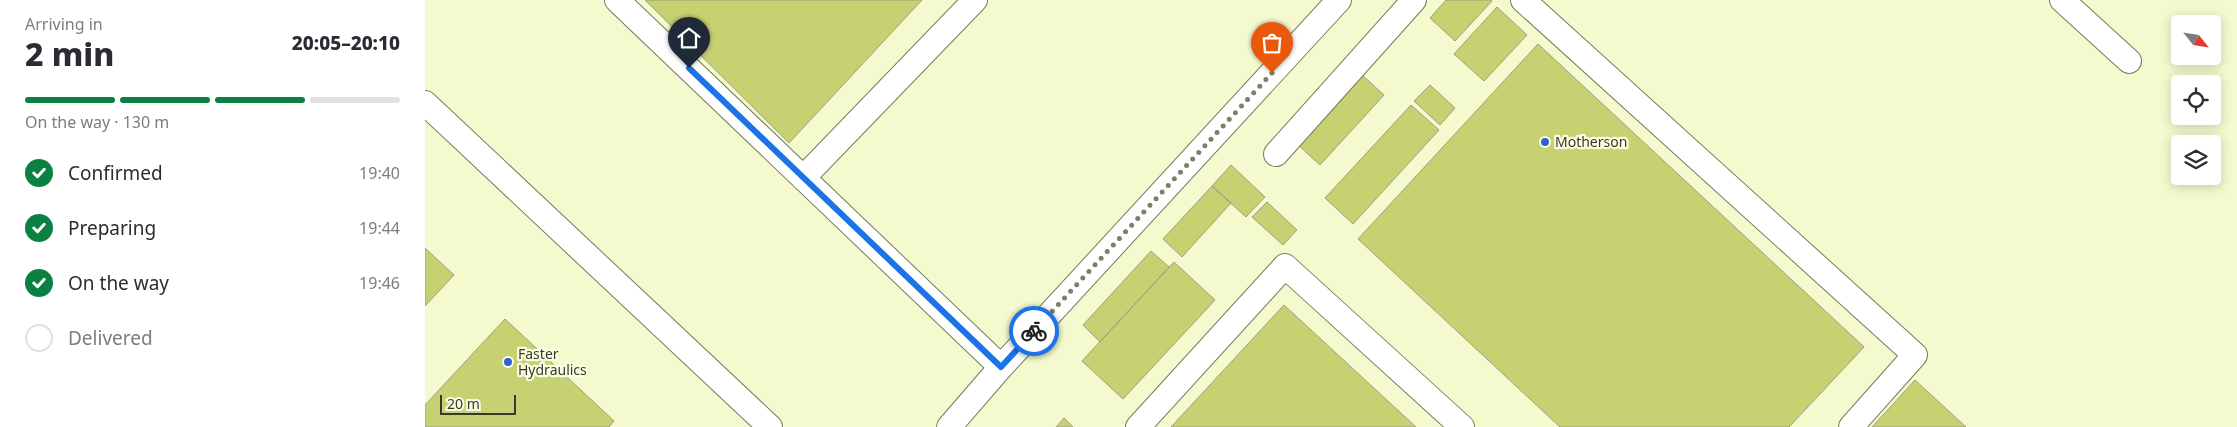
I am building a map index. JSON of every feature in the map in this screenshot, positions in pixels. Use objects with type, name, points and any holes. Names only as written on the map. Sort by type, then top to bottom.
[{"type":"street","points":[[617,0],[1001,367]]},
{"type":"street","points":[[803,178],[975,0]]},
{"type":"street","points":[[949,427],[1001,367],[1339,0]]},
{"type":"street","points":[[1276,154],[1414,0]]},
{"type":"street","points":[[1523,0],[1915,355],[1851,427]]},
{"type":"street","points":[[2062,0],[2129,61]]},
{"type":"street","points":[[425,102],[770,427]]},
{"type":"street","points":[[1138,427],[1285,266],[1462,427]]},
{"type":"shaded area","points":[[425,0],[2237,0],[2237,427],[425,427]]},
{"type":"building","points":[[645,0],[922,0],[789,143]]},
{"type":"building","points":[[1446,0],[1492,1],[1455,41],[1430,18]]},
{"type":"building","points":[[1497,7],[1527,35],[1484,81],[1454,54]]},
{"type":"building","name":"Motherson","points":[[1538,44],[1864,347],[1789,427],[1560,427],[1358,239]]},
{"type":"building","points":[[1360,73],[1384,95],[1320,165],[1296,143]]},
{"type":"building","points":[[1430,85],[1455,108],[1440,125],[1414,101]]},
{"type":"building","points":[[1411,105],[1439,130],[1353,224],[1325,198]]},
{"type":"building","points":[[1231,165],[1265,197],[1246,217],[1212,186]]},
{"type":"building","points":[[1212,186],[1231,203],[1182,257],[1163,239]]},
{"type":"building","points":[[1267,202],[1297,230],[1283,245],[1252,217]]},
{"type":"building","points":[[425,248],[454,275],[425,306]]},
{"type":"building","points":[[1151,251],[1169,267],[1100,342],[1083,325]]},
{"type":"building","points":[[1174,262],[1215,300],[1123,399],[1082,361]]},
{"type":"building","points":[[1284,305],[1416,427],[1171,427]]},
{"type":"building","name":"Faster Hydraulics","points":[[505,319],[614,421],[609,427],[425,427],[425,405]]},
{"type":"building","points":[[1915,380],[1966,427],[1872,427]]},
{"type":"building","points":[[1064,418],[1073,427],[1056,427]]},
{"type":"way so far","points":[[1034,331],[1272,73]]},
{"type":"place","name":"Motherson","points":[[1545,142]]},
{"type":"place","name":"Faster Hydraulics","points":[[508,362]]},
{"type":"route","points":[[689,68],[1001,367],[1034,331]]}]
